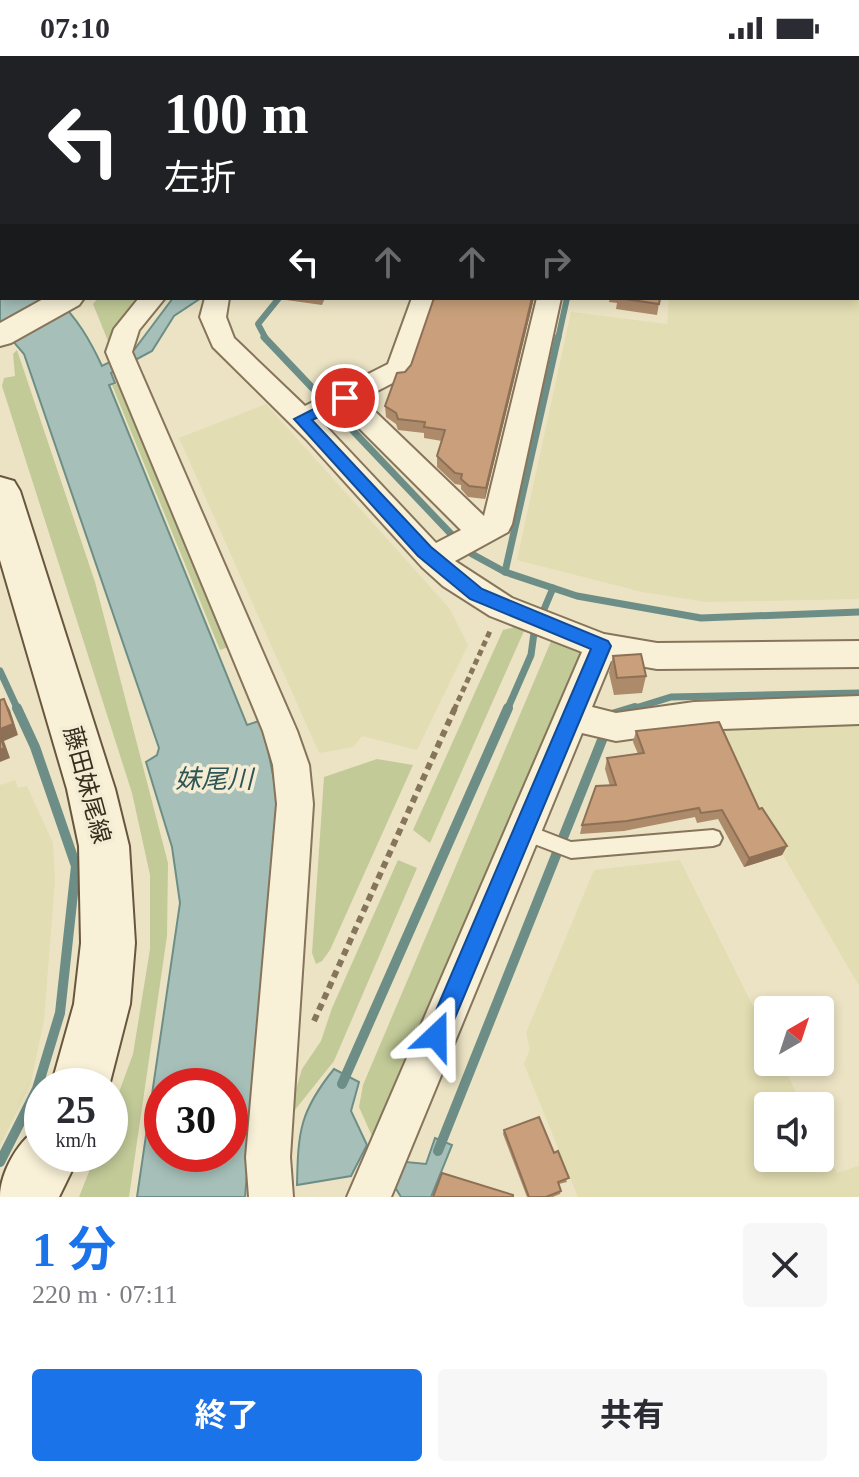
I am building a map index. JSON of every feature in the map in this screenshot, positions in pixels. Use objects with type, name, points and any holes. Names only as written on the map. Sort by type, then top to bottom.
[{"type":"main road","name":"藤田妹尾線","points":[[0,491],[91,789],[104,846],[108,943],[102,1004],[85,1068]]},
{"type":"main road","points":[[25,1197],[40,1172]]},
{"type":"street","points":[[0,336],[64,300]]},
{"type":"street","points":[[151,300],[119,340],[119,352],[257,675],[291,765],[295,804],[268,1157],[271,1197]]},
{"type":"street","points":[[217,300],[213,317],[222,341],[326,407],[460,544]]},
{"type":"street","points":[[326,407],[399,369],[423,300]]},
{"type":"street","points":[[460,544],[497,524],[549,300]]},
{"type":"street","points":[[326,407],[460,544]]},
{"type":"street","points":[[460,544],[454,578],[501,607],[601,646],[657,656],[859,654]]},
{"type":"street","points":[[378,1176],[535,836],[595,722],[601,646]]},
{"type":"street","points":[[595,722],[859,710]]},
{"type":"lane","points":[[535,836],[571,850],[713,838]]},
{"type":"path","points":[[309,1032],[501,607]]},
{"type":"shaded area","points":[[669,300],[859,300],[859,599],[707,602],[642,592],[517,560],[571,312],[667,324]]},
{"type":"shaded area","points":[[266,404],[450,609],[468,645],[417,750],[362,736],[353,747],[319,753],[179,438]]},
{"type":"shaded area","points":[[859,724],[859,986],[710,729]]},
{"type":"shaded area","points":[[15,780],[18,788],[27,786],[53,843],[55,880],[44,1020],[34,1068],[24,1068],[24,1096],[0,1146],[0,785]]},
{"type":"shaded area","points":[[680,860],[754,1008],[754,1076],[788,1076],[796,1092],[754,1092],[754,1172],[834,1172],[834,1167],[837,1173],[859,1166],[859,1197],[578,1197],[524,1064],[530,1049],[526,1033],[594,870]]},
{"type":"green space","points":[[96,300],[143,300],[108,341],[93,304]]},
{"type":"green space","points":[[17,350],[95,582],[168,863],[167,936],[148,1068],[144,1068],[144,1094],[129,1197],[79,1197],[89,1172],[128,1172],[128,1068],[133,1054],[150,949],[150,875],[132,793],[2,386],[4,378],[15,376],[13,354]]},
{"type":"green space","points":[[118,371],[231,646],[220,650],[112,385],[117,384],[113,373]]},
{"type":"green space","points":[[515,627],[524,631],[430,843],[413,830],[503,630]]},
{"type":"green space","points":[[552,639],[571,645],[582,653],[376,1145],[359,1107],[363,1085]]},
{"type":"green space","points":[[377,759],[413,765],[330,950],[316,964],[312,953],[324,777]]},
{"type":"green space","points":[[398,860],[417,868],[334,1061],[286,1121],[302,1069],[321,1041],[332,1008]]},
{"type":"water","name":"妹尾川","points":[[0,300],[58,300],[82,330],[102,366],[134,350],[172,300],[198,300],[174,316],[152,351],[111,373],[115,383],[109,385],[247,725],[262,720],[278,800],[248,1161],[248,1068],[156,1068],[180,903],[172,847],[146,762],[157,755],[159,748],[24,354],[0,326]]},
{"type":"water","points":[[334,1069],[359,1082],[351,1111],[367,1145],[351,1176],[297,1185],[303,1122],[314,1097]]},
{"type":"water","points":[[435,1138],[452,1145],[431,1197],[401,1197],[388,1176],[396,1161],[426,1164]]},
{"type":"water","name":"妹尾川","points":[[144,1149],[144,1172],[247,1172],[245,1197],[137,1197]]},
{"type":"building","points":[[433,300],[532,300],[486,488],[469,486],[461,479],[462,474],[455,473],[437,456],[445,430],[424,427],[425,422],[398,419],[396,413],[385,406],[397,373],[405,372],[411,365]]},
{"type":"building","points":[[632,300],[660,300],[659,304]]},
{"type":"building","points":[[641,654],[646,676],[617,678],[613,656]]},
{"type":"building","points":[[4,699],[13,724],[0,729],[0,700]]},
{"type":"building","points":[[719,722],[759,809],[762,808],[787,846],[749,858],[722,810],[701,813],[699,808],[627,821],[582,825],[596,786],[616,785],[607,758],[644,753],[636,731]]},
{"type":"building","points":[[539,1117],[554,1153],[558,1151],[569,1178],[558,1182],[561,1191],[546,1197],[529,1197],[504,1130]]},
{"type":"building","points":[[442,1173],[513,1195],[513,1197],[433,1197]]},
{"type":"waterway","points":[[266,339],[258,324],[277,300]]},
{"type":"waterway","points":[[558,339],[567,300]]},
{"type":"waterway","points":[[264,337],[452,535],[472,554],[505,572]]},
{"type":"waterway","points":[[505,572],[558,337]]},
{"type":"waterway","points":[[505,572],[553,588]]},
{"type":"waterway","points":[[507,710],[531,655],[534,633],[553,588]]},
{"type":"waterway","points":[[553,588],[577,596],[701,618],[859,612]]},
{"type":"waterway","points":[[0,671],[18,710]]},
{"type":"waterway","points":[[629,710],[671,697],[859,693]]},
{"type":"waterway","points":[[0,1162],[37,1089],[60,1013],[76,866],[35,747],[17,708]]},
{"type":"waterway","points":[[342,1084],[508,708]]},
{"type":"waterway","points":[[438,1151],[612,715],[635,708]]},
{"type":"route","points":[[345,398],[302,419],[425,551],[476,594],[501,607],[601,646],[436,1036]]}]
